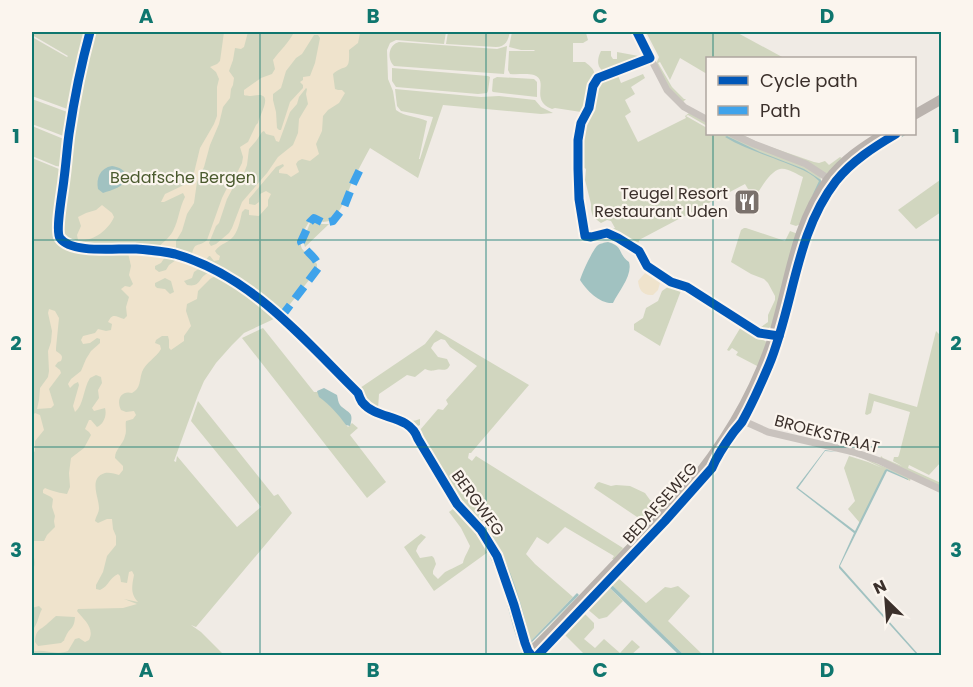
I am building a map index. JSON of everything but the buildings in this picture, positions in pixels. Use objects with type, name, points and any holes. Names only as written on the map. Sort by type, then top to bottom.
[{"type":"street","points":[[637,32],[673,98],[691,112],[706,119]]},
{"type":"street","points":[[650,58],[603,75],[594,82],[589,108],[579,131],[579,199],[585,236],[591,237],[607,233],[618,238],[639,252],[647,266],[671,282],[687,287],[759,333],[774,335]]},
{"type":"street","points":[[916,114],[942,99]]},
{"type":"street","points":[[734,135],[806,164],[829,179]]},
{"type":"street","name":"BEDAFSEWEG","points":[[529,654],[684,491],[722,443],[737,418],[765,360],[774,335],[803,226],[814,203],[829,179],[849,158],[882,135]]},
{"type":"street","name":"BERGWEG","points":[[362,401],[375,411],[413,428],[457,504],[488,540],[499,562],[529,654]]},
{"type":"street","name":"BROEKSTRAAT","points":[[737,418],[768,432],[867,456],[942,490]]},
{"type":"green space","name":"Bedafsche Bergen","points":[[32,32],[87,32],[87,37],[89,32],[69,135],[91,32],[93,32],[81,83],[95,32],[446,32],[444,44],[396,40],[390,43],[387,50],[388,79],[393,91],[396,110],[427,121],[419,159],[433,117],[401,111],[397,106],[395,89],[535,100],[541,107],[553,113],[541,114],[443,105],[418,178],[370,148],[338,212],[330,221],[323,222],[315,217],[311,219],[302,234],[301,246],[317,264],[317,270],[283,313],[280,315],[272,307],[270,308],[274,311],[266,308],[276,318],[244,333],[216,363],[204,381],[174,461],[176,462],[177,456],[237,527],[261,507],[191,421],[198,401],[274,496],[278,494],[292,513],[196,627],[191,625],[224,655],[32,655],[32,158],[64,171],[56,240],[60,238],[59,228],[69,138],[63,167],[32,156],[32,126],[66,140],[66,137],[32,124],[32,99],[70,113],[72,106],[70,110],[32,96],[32,37],[68,56],[32,35]]},
{"type":"green space","points":[[448,32],[510,32],[504,44],[496,47],[446,44]]},
{"type":"green space","points":[[512,32],[588,32],[586,33],[588,40],[583,43],[573,43],[573,62],[585,62],[592,68],[595,75],[585,113],[583,112],[588,86],[581,112],[552,109],[542,101],[538,78],[531,74],[510,74],[508,70],[509,51],[535,51],[509,47]]},
{"type":"green space","points":[[646,32],[736,32],[782,57],[706,57],[706,73],[680,58],[670,80],[660,62],[658,63],[672,87],[686,99],[682,103],[669,89],[656,64],[659,57]]},
{"type":"green space","points":[[399,42],[497,49],[507,46],[504,74],[394,66],[390,60],[390,52]]},
{"type":"green space","points":[[601,51],[611,51],[613,59],[617,59],[617,52],[644,57],[606,73],[600,69],[598,63]]},
{"type":"green space","points":[[392,68],[488,76],[490,77],[488,91],[478,94],[396,87],[392,81]]},
{"type":"green space","points":[[617,73],[621,83],[643,74],[645,78],[631,87],[635,94],[625,100],[631,112],[625,116],[638,142],[686,118],[685,116],[689,113],[706,122],[706,125],[686,116],[706,127],[706,135],[729,135],[807,167],[820,176],[822,183],[801,224],[796,226],[790,224],[803,177],[782,169],[769,177],[754,199],[745,184],[632,245],[607,231],[615,228],[611,221],[601,223],[593,217],[585,180],[586,169],[580,165],[581,131],[596,84],[600,79]]},
{"type":"green space","points":[[497,77],[534,79],[537,82],[537,97],[493,92],[493,79]]},
{"type":"green space","points":[[738,135],[814,162],[825,161],[829,165],[840,157],[842,158],[828,173]]},
{"type":"green space","points":[[901,135],[874,151],[854,167],[845,175],[835,191],[832,188],[847,172],[863,158],[880,146]]},
{"type":"green space","points":[[940,180],[942,182],[941,212],[916,229],[898,210]]},
{"type":"green space","points":[[825,199],[828,201],[825,202],[810,234],[800,278],[797,276],[808,236]]},
{"type":"green space","points":[[315,220],[322,224],[329,224],[305,247],[303,241],[310,223]]},
{"type":"green space","points":[[744,228],[785,241],[790,231],[798,234],[774,325],[765,330],[757,330],[768,322],[768,315],[775,296],[764,279],[731,262],[741,230]]},
{"type":"green space","points":[[672,284],[682,288],[660,346],[634,330],[634,324],[643,318],[646,308],[658,301],[662,291]]},
{"type":"green space","points":[[284,316],[357,390],[425,344],[436,330],[529,385],[469,453],[468,458],[472,461],[476,456],[623,548],[616,555],[635,537],[646,523],[594,488],[597,483],[630,486],[645,493],[650,500],[662,507],[668,501],[670,502],[615,559],[612,559],[614,556],[565,527],[548,544],[537,537],[526,554],[573,597],[531,641],[533,643],[579,595],[543,638],[529,646],[501,562],[461,508],[419,438],[420,430],[438,409],[443,410],[448,404],[446,400],[477,366],[441,339],[431,348],[438,357],[447,359],[450,365],[447,369],[432,371],[425,369],[415,377],[407,375],[379,394],[378,409],[404,420],[420,419],[420,425],[416,427],[386,415],[363,400],[356,390],[284,319]],"holes":[[[431,454],[462,501],[483,524],[497,544],[516,591],[529,637],[497,545],[478,519],[464,507]]]},
{"type":"green space","points":[[742,325],[768,343],[759,367],[736,355],[738,352],[732,348],[727,350]]},
{"type":"green space","points":[[263,328],[314,392],[318,392],[348,427],[352,423],[358,428],[350,435],[386,482],[367,498],[242,338]]},
{"type":"green space","points":[[936,331],[942,337],[941,462],[929,475],[909,465],[908,468],[941,483],[941,489],[880,460],[881,456],[902,466],[893,461],[894,457],[899,455],[910,412],[874,401],[871,413],[865,414],[869,393],[917,407]]},
{"type":"green space","points":[[849,452],[911,478],[910,481],[887,469],[860,523],[848,509],[855,501],[844,468],[849,456],[882,468],[862,458],[848,454]]},
{"type":"green space","points":[[716,462],[720,466],[658,535],[655,533],[698,487]]},
{"type":"green space","points":[[457,506],[477,527],[487,542],[483,545],[485,548],[488,547],[495,557],[525,651],[523,655],[518,655],[524,650],[522,650],[504,587],[488,550],[434,591],[404,547],[421,534],[426,537],[416,551],[420,558],[432,556],[434,558],[436,564],[433,574],[438,579],[445,572],[463,563],[470,546],[461,528],[449,512]]},
{"type":"green space","points":[[624,565],[616,576],[646,603],[665,587],[678,586],[690,596],[668,621],[703,655],[684,655],[611,584],[609,587],[623,601],[607,617],[599,619],[585,607]]},
{"type":"green space","points":[[582,611],[594,623],[594,628],[584,639],[595,648],[604,639],[620,653],[632,640],[640,647],[631,655],[585,655],[562,632]]},
{"type":"sand","points":[[224,32],[248,32],[244,47],[235,48],[229,71],[234,78],[230,98],[223,107],[197,182],[194,203],[176,241],[176,254],[156,250],[173,231],[185,197],[183,193],[161,202],[165,194],[184,185],[193,177],[200,148],[217,116],[219,79],[210,67],[220,61]]},
{"type":"sand","points":[[294,32],[360,33],[358,43],[349,50],[348,65],[333,74],[335,89],[345,93],[339,103],[323,116],[322,131],[316,144],[319,154],[310,161],[302,159],[298,161],[296,164],[299,172],[291,177],[279,173],[283,164],[276,167],[249,199],[249,204],[255,205],[259,202],[260,194],[266,191],[271,194],[268,206],[259,216],[249,215],[249,210],[245,209],[242,212],[233,236],[215,251],[220,256],[219,260],[214,261],[209,256],[203,263],[191,258],[195,246],[207,240],[222,198],[242,163],[240,147],[248,142],[264,106],[263,96],[244,95],[244,90],[261,78],[272,74],[275,69],[273,60]],"holes":[[[314,35],[320,38],[315,63],[310,76],[303,77],[300,82],[303,88],[290,102],[281,130],[279,130],[273,94],[281,88],[286,71],[302,54]],[[306,88],[308,104],[299,119],[298,133],[293,145],[278,157],[242,202],[229,233],[211,246],[209,243],[227,199],[244,173],[249,149],[264,131],[274,136],[279,142],[290,112]]]},
{"type":"sand","points":[[102,205],[112,213],[114,217],[111,222],[104,231],[94,237],[78,240],[77,235],[81,226],[78,217]]},
{"type":"sand","points":[[128,253],[165,257],[155,266],[159,272],[166,270],[176,260],[200,268],[194,272],[192,278],[184,281],[187,285],[195,285],[209,273],[215,276],[198,291],[197,299],[187,304],[186,311],[191,326],[184,336],[184,341],[171,350],[168,336],[162,336],[156,340],[155,343],[160,345],[161,349],[142,372],[137,389],[132,393],[122,394],[120,397],[121,410],[134,411],[136,415],[133,419],[126,421],[125,436],[115,455],[123,466],[123,470],[119,475],[105,473],[100,475],[96,483],[99,511],[95,521],[98,523],[112,519],[116,545],[107,556],[96,589],[103,588],[118,574],[121,582],[127,583],[129,572],[132,571],[134,575],[133,592],[138,602],[124,599],[137,604],[123,608],[78,609],[77,611],[90,628],[89,640],[85,642],[79,638],[75,639],[68,651],[32,652],[32,630],[36,626],[42,609],[39,606],[32,608],[34,560],[32,541],[44,541],[55,527],[53,499],[43,493],[43,490],[45,488],[67,494],[70,487],[71,458],[84,448],[91,435],[85,429],[89,420],[97,427],[103,422],[106,414],[105,408],[94,411],[92,408],[99,398],[101,377],[96,375],[90,378],[75,412],[73,406],[79,385],[78,382],[70,388],[68,384],[81,371],[91,351],[100,343],[100,339],[97,338],[90,343],[83,344],[81,340],[83,336],[95,333],[98,329],[111,330],[112,324],[108,322],[111,317],[124,319],[127,316],[126,307],[129,297],[121,289],[133,284],[129,275],[131,266]],"holes":[[[165,278],[171,281],[174,292],[170,294],[165,289],[155,286],[155,283]],[[56,616],[75,617],[73,626],[61,643],[38,646],[35,642],[37,632]]]},
{"type":"sand","points":[[645,273],[660,283],[653,295],[642,292],[639,287],[638,281]]},
{"type":"sand","points":[[49,309],[55,311],[59,318],[56,351],[62,357],[55,366],[61,373],[49,389],[54,405],[51,408],[37,409],[40,388],[48,377],[49,371],[48,351],[52,331]]},
{"type":"sand","points":[[35,413],[40,415],[44,430],[35,441],[35,451],[32,455],[32,416]]},
{"type":"water","points":[[901,135],[905,135],[869,158],[835,189],[857,164]]},
{"type":"water","points":[[725,137],[804,169],[821,180],[821,183],[812,196],[819,181],[809,173],[737,143]]},
{"type":"water","points":[[112,166],[122,169],[128,177],[121,186],[103,193],[98,189],[98,177],[104,169]]},
{"type":"water","points":[[825,202],[827,203],[814,232],[801,275],[800,271],[811,236]]},
{"type":"water","points":[[608,242],[619,248],[630,267],[627,278],[613,303],[594,296],[580,280],[596,247]]},
{"type":"water","points":[[324,388],[337,395],[340,405],[351,415],[350,426],[346,425],[319,397],[317,391]]},
{"type":"water","points":[[825,450],[837,452],[825,451],[798,488],[855,531],[885,470],[908,479],[887,471],[840,566],[919,655],[839,568],[854,533],[796,488]]},
{"type":"water","points":[[431,454],[464,503],[487,529],[497,544],[514,584],[529,637],[497,545],[478,519],[460,502]]},
{"type":"water","points":[[487,550],[504,587],[521,646],[500,582]]},
{"type":"water","points":[[609,584],[684,655],[679,655],[609,587]]},
{"type":"water","points":[[577,593],[579,595],[531,643],[530,642]]},
{"type":"marked path","points":[[281,317],[319,267],[301,242],[310,222],[314,218],[324,223],[333,221],[344,207],[362,165]]},
{"type":"cycle path","points":[[90,32],[69,134],[59,219],[60,238],[66,243],[84,248],[135,249],[175,254],[203,264],[228,277],[252,293],[296,331],[358,393],[368,408],[408,425],[414,431],[457,504],[481,530],[497,556],[525,643],[532,656]]},
{"type":"cycle path","points":[[637,32],[650,58],[598,78],[593,86],[589,108],[581,123],[578,140],[579,199],[585,236],[591,237],[607,233],[618,238],[639,251],[647,266],[671,282],[687,287],[759,333],[779,336]]},
{"type":"cycle path","points":[[537,656],[712,468],[724,446],[742,422],[769,365],[803,247],[822,202],[849,167],[894,135]]},
{"type":"place","name":"Teugel Resort Restaurant Uden","points":[[747,202]]}]
